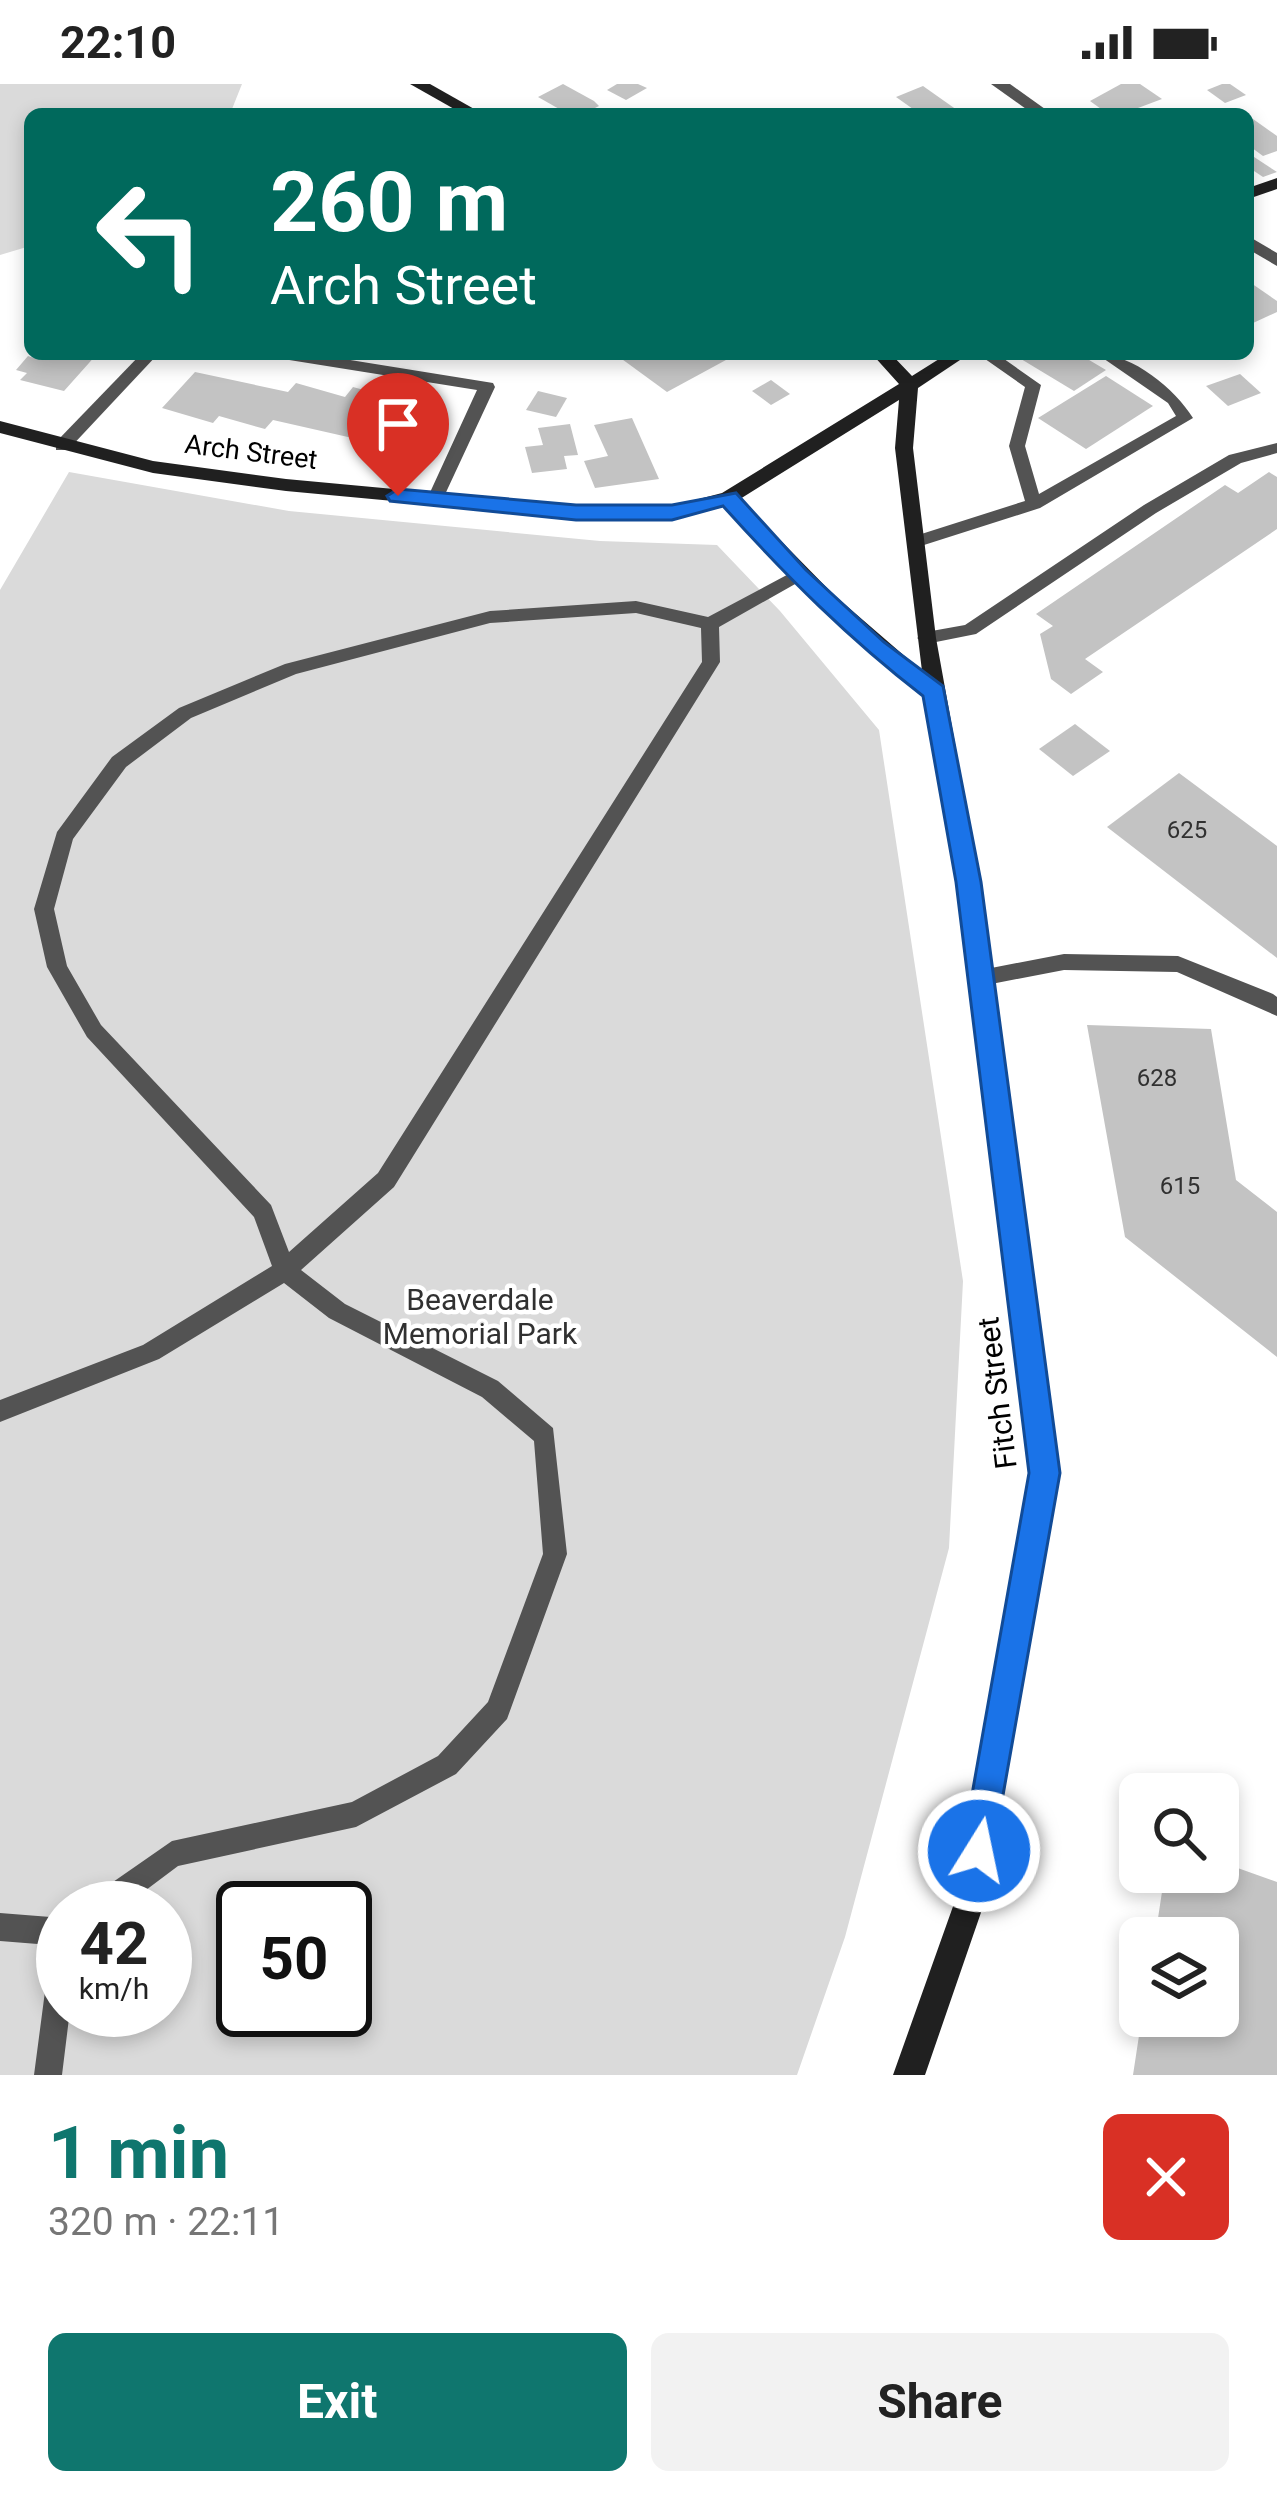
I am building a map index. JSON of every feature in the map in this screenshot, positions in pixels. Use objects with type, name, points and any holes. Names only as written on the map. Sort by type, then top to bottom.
[{"type":"main road","points":[[418,84],[464,108]]},
{"type":"main road","points":[[887,360],[909,384]]},
{"type":"main road","name":"Arch Street","points":[[0,427],[154,467],[435,500],[576,512],[672,512],[728,498],[950,360]]},
{"type":"main road","name":"Fitch Street","points":[[909,384],[904,448],[926,638],[981,978],[1045,1473],[970,1898],[909,2075]]},
{"type":"main road","points":[[728,498],[798,575],[876,648],[934,692]]},
{"type":"street","points":[[999,84],[1035,108]]},
{"type":"lane","points":[[62,446],[144,360]]},
{"type":"lane","points":[[320,360],[487,387],[435,500]]},
{"type":"lane","points":[[998,360],[1040,380],[1017,446],[1034,504]]},
{"type":"lane","points":[[918,541],[1034,504],[1184,418],[1174,400],[1114,360]]},
{"type":"lane","points":[[926,638],[970,630],[1167,499],[1235,459],[1277,448]]},
{"type":"lane","points":[[136,1881],[172,1854],[356,1814],[447,1765],[498,1710],[555,1554],[544,1436],[490,1389],[337,1311],[285,1270],[263,1212],[94,1031],[57,967],[44,910],[64,837],[119,762],[185,713],[291,669],[490,617],[636,607],[710,625],[798,575]]},
{"type":"lane","points":[[0,1411],[151,1352],[285,1270],[386,1180],[711,662],[710,625]]},
{"type":"lane","points":[[981,978],[1064,962],[1178,964],[1277,1008]]},
{"type":"lane","points":[[0,1927],[36,1930]]},
{"type":"lane","points":[[48,2075],[53,2037]]},
{"type":"green space","points":[[0,84],[242,84],[232,108],[24,108],[24,248],[0,255]]},
{"type":"green space","name":"Beaverdale Memorial Park","points":[[69,472],[289,511],[600,541],[717,545],[780,611],[879,730],[963,1281],[949,1548],[845,1937],[797,2075],[0,2075],[0,590]]},
{"type":"building","points":[[563,84],[599,106],[557,108],[538,97]]},
{"type":"building","points":[[617,84],[647,88],[626,100],[607,90]]},
{"type":"building","points":[[1121,84],[1140,84],[1162,99],[1138,108],[1100,108],[1090,101]]},
{"type":"building","points":[[1222,84],[1246,95],[1225,103],[1207,90]]},
{"type":"building","points":[[923,86],[954,108],[912,108],[896,97]]},
{"type":"building","points":[[1254,120],[1277,136],[1277,151],[1263,156],[1254,149]]},
{"type":"building","points":[[1254,157],[1277,172],[1263,177],[1254,171]]},
{"type":"building","points":[[1254,285],[1277,301],[1277,312],[1254,323]]},
{"type":"building","points":[[25,360],[92,360],[64,391],[20,380],[27,373],[16,370]]},
{"type":"building","points":[[623,360],[726,360],[667,392]]},
{"type":"building","points":[[1023,360],[1089,360],[1106,370],[1074,391]]},
{"type":"building","points":[[195,372],[288,392],[296,383],[345,397],[353,387],[403,401],[370,442],[273,420],[265,429],[219,416],[213,423],[162,408]]},
{"type":"building","points":[[1240,374],[1261,393],[1228,406],[1206,386]]},
{"type":"building","points":[[1106,376],[1153,406],[1086,449],[1038,418]]},
{"type":"building","points":[[771,380],[790,394],[771,405],[752,391]]},
{"type":"building","points":[[538,391],[567,398],[556,417],[526,410]]},
{"type":"building","points":[[632,418],[659,479],[595,488],[584,461],[608,456],[594,425]]},
{"type":"building","points":[[570,424],[578,455],[564,456],[567,469],[532,473],[525,447],[543,445],[538,428]]},
{"type":"building","points":[[1269,472],[1277,477],[1277,529],[1085,659],[1103,672],[1071,694],[1051,679],[1040,634],[1053,626],[1036,614],[1225,485],[1238,493]]},
{"type":"building","points":[[1075,724],[1110,751],[1073,776],[1039,749]]},
{"type":"building","points":[[1179,773],[1277,846],[1277,958],[1107,827]]},
{"type":"building","points":[[1087,1025],[1211,1029],[1236,1180],[1277,1212],[1277,1357],[1125,1237]]},
{"type":"building","points":[[1239,1868],[1277,1882],[1277,2075],[1133,2075],[1139,2037],[1239,2037],[1239,1917],[1158,1917],[1162,1893],[1239,1893]]},
{"type":"route","points":[[398,496],[576,512],[672,512],[728,498],[798,575],[876,648],[934,692],[969,882],[1045,1473],[979,1851]]}]
